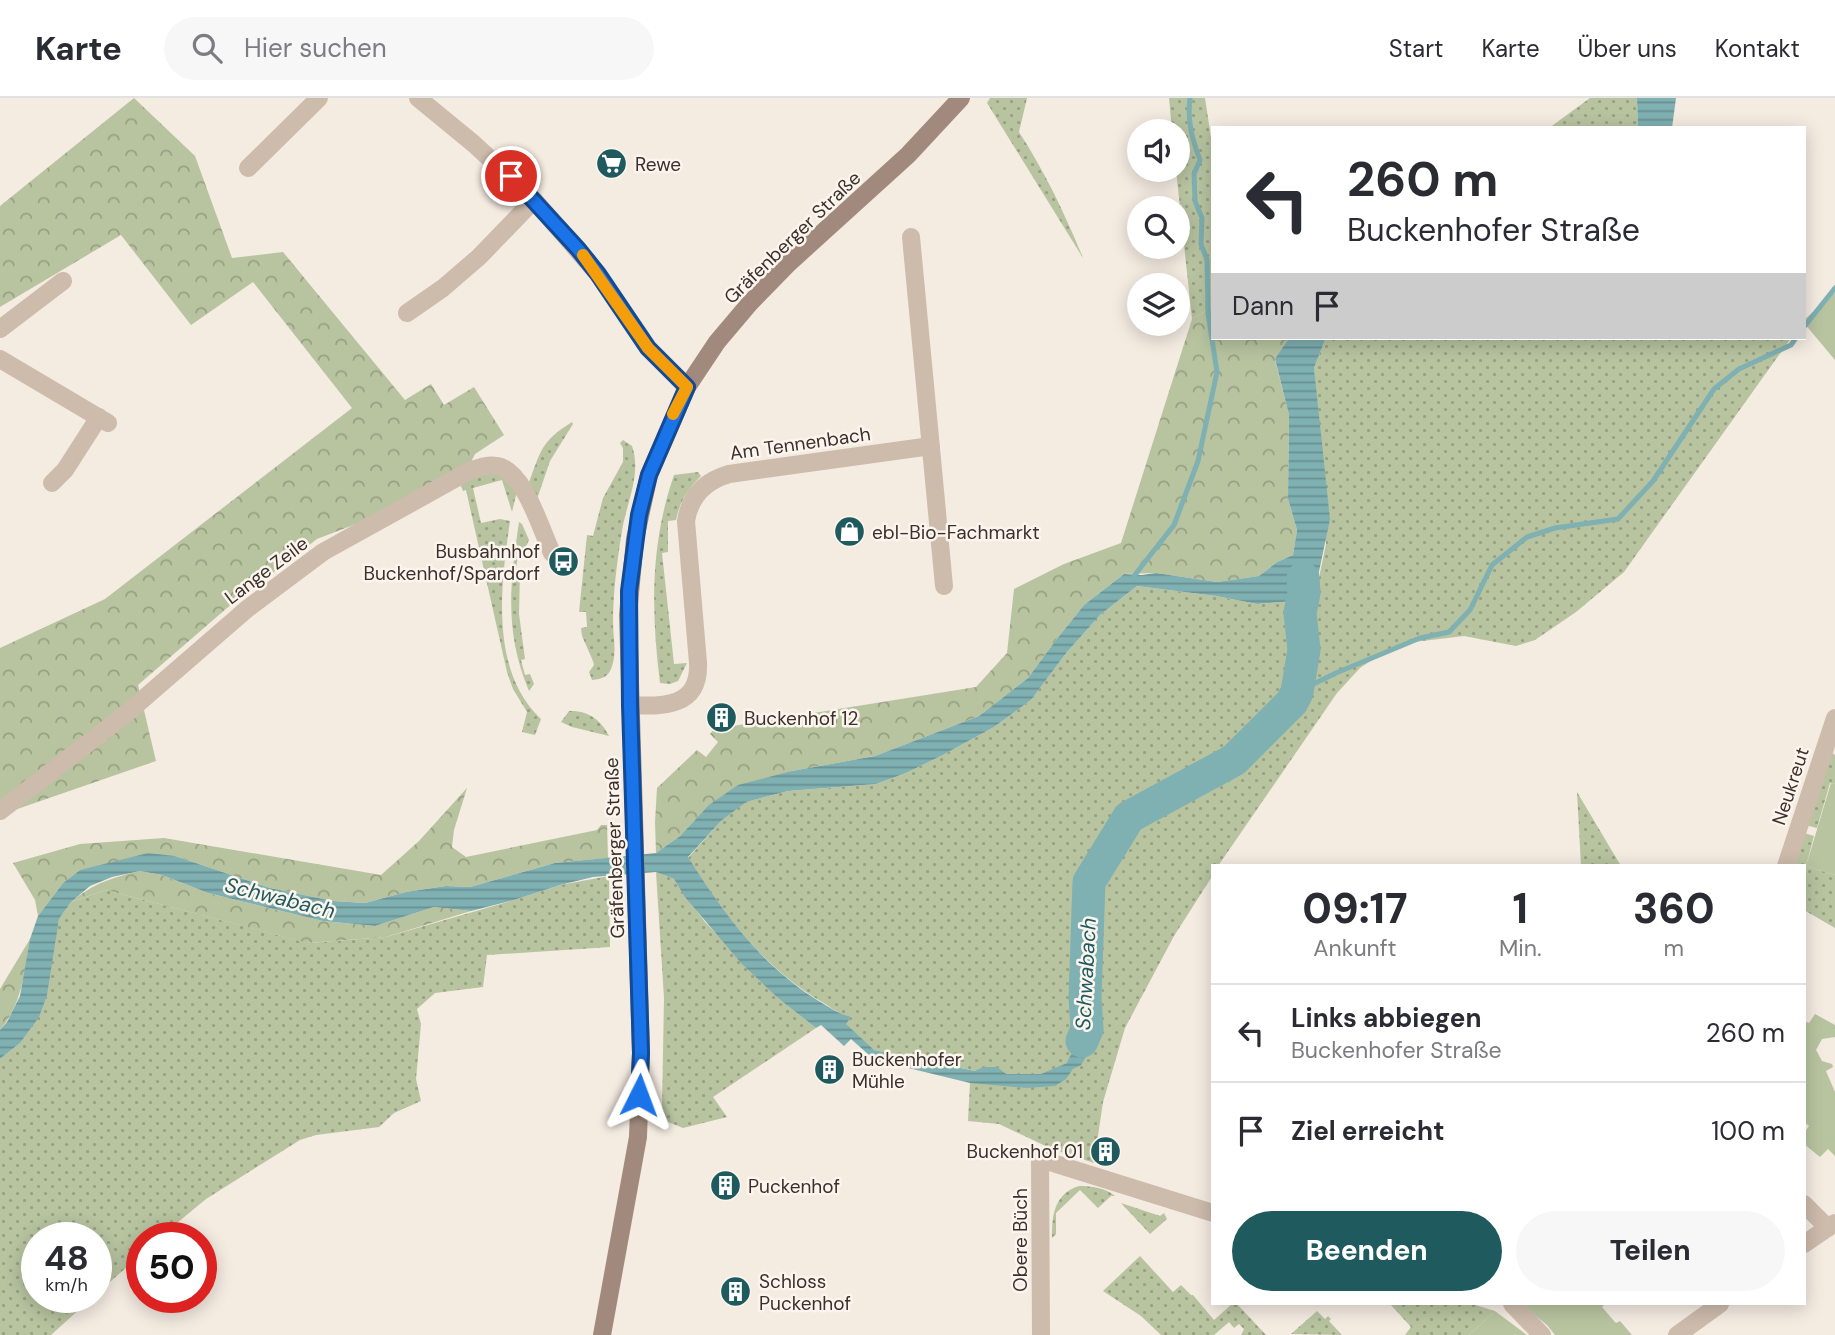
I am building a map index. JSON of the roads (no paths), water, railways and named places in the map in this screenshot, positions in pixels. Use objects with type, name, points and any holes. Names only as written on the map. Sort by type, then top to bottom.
[{"type":"main road","name":"Gräfenberger Straße","points":[[602,1335],[638,1136],[641,1053],[639,931],[630,705],[629,591],[639,515],[653,462],[687,387],[717,341],[789,263],[908,155],[961,98]]},
{"type":"street","points":[[248,168],[319,98]]},
{"type":"street","points":[[418,98],[474,144],[534,200],[598,274],[648,348],[687,387]]},
{"type":"street","points":[[407,313],[443,288],[478,257],[534,200]]},
{"type":"street","points":[[911,237],[944,586]]},
{"type":"street","points":[[0,328],[63,281]]},
{"type":"street","points":[[0,359],[104,420],[52,483]]},
{"type":"street","name":"Am Tennenbach","points":[[630,705],[656,706],[672,703],[688,694],[696,682],[698,663],[686,521],[691,502],[703,487],[729,474],[931,446]]},
{"type":"street","name":"Lange Zeile","points":[[0,811],[127,713],[247,609],[323,552],[469,471],[491,465],[511,472],[523,488],[552,553]]},
{"type":"street","name":"Neukreut","points":[[1787,864],[1835,718]]},
{"type":"street","name":"Obere Büch","points":[[1041,1335],[1040,1159],[1211,1212]]},
{"type":"street","points":[[1806,1206],[1832,1225],[1806,1243]]},
{"type":"street","points":[[1513,1305],[1542,1335]]},
{"type":"street","points":[[1677,1335],[1719,1305]]},
{"type":"water","points":[[1637,98],[1676,98],[1672,126],[1638,126]]},
{"type":"water","points":[[1288,340],[1325,340],[1314,368],[1330,519],[1316,586],[1294,601],[1257,604],[1137,586],[1100,615],[1067,652],[1031,700],[994,727],[906,773],[876,784],[788,791],[746,802],[721,821],[688,857],[731,919],[763,956],[801,989],[832,1009],[851,1017],[846,1024],[874,1050],[975,1071],[983,1067],[997,1067],[1006,1074],[1041,1074],[1067,1063],[1077,1041],[1085,998],[1095,1035],[1092,1047],[1081,1065],[1055,1086],[1027,1088],[970,1083],[869,1061],[869,1055],[851,1039],[844,1046],[821,1025],[816,1028],[779,999],[741,963],[685,897],[674,879],[656,872],[593,877],[471,911],[434,907],[375,926],[323,921],[208,893],[162,875],[140,871],[112,877],[90,886],[71,902],[59,919],[47,995],[39,1017],[20,1043],[0,1059],[0,1030],[20,996],[30,939],[38,916],[63,883],[80,870],[148,853],[175,856],[270,888],[333,901],[365,903],[406,892],[446,886],[470,887],[555,863],[656,853],[680,836],[709,805],[738,785],[792,771],[875,756],[979,716],[1028,678],[1084,605],[1124,574],[1156,573],[1217,582],[1259,576],[1277,562],[1293,555],[1297,530],[1288,499],[1289,415],[1275,359]]},
{"type":"waterway","points":[[1190,98],[1191,129],[1200,160],[1194,174],[1195,201],[1202,218],[1201,244],[1207,260],[1211,333]]},
{"type":"waterway","points":[[1806,324],[1835,288]]},
{"type":"waterway","points":[[1134,576],[1174,525],[1198,461],[1217,372],[1212,340]]},
{"type":"waterway","points":[[1297,692],[1420,638],[1449,632],[1470,610],[1492,565],[1527,537],[1555,528],[1618,519],[1653,481],[1714,389],[1739,369],[1791,345],[1795,340]]},
{"type":"waterway","name":"Schwabach","points":[[1082,1041],[1087,1029],[1085,998],[1089,882],[1129,817],[1234,760],[1292,702],[1297,692],[1304,650],[1300,613],[1304,593],[1303,578]]},
{"type":"place","name":"Rewe","points":[[612,164]]},
{"type":"place","name":"ebl-Bio-Fachmarkt","points":[[849,532]]},
{"type":"place","name":"Busbahnhof Buckenhof/Spardorf","points":[[563,562]]},
{"type":"place","name":"Buckenhof 12","points":[[721,718]]},
{"type":"place","name":"Buckenhofer Mühle","points":[[829,1070]]},
{"type":"place","name":"Buckenhof 01","points":[[1106,1151]]},
{"type":"place","name":"Puckenhof","points":[[725,1186]]},
{"type":"place","name":"Schloss Puckenhof","points":[[736,1292]]}]
